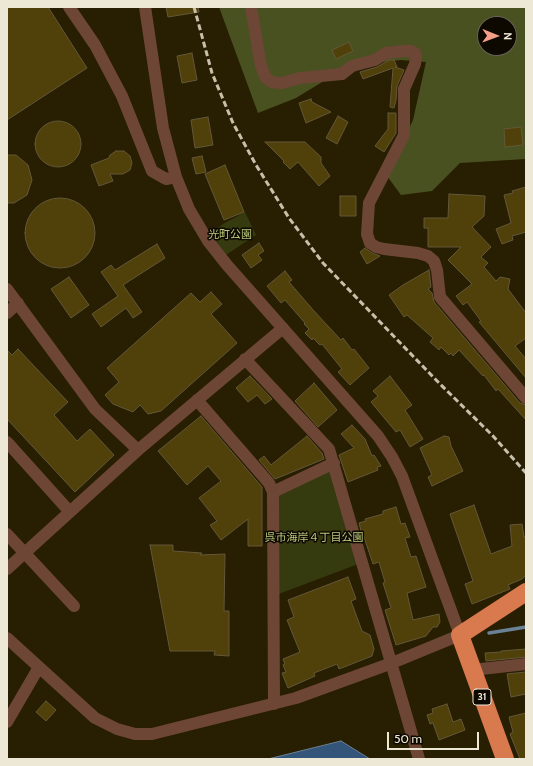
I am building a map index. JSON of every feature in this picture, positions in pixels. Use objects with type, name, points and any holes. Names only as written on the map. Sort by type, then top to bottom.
[{"type":"highway","points":[[460,635],[526,592]]},
{"type":"highway","name":"31","points":[[460,635],[505,759]]},
{"type":"street","points":[[69,7],[95,45],[122,96],[152,171],[166,178],[176,177]]},
{"type":"street","points":[[7,638],[95,718],[117,729],[135,734],[152,734],[296,698],[392,663],[460,635],[404,483],[392,458],[378,436],[227,265],[208,241],[189,209],[176,177],[163,128],[145,7]]},
{"type":"street","points":[[251,7],[261,66],[266,78],[272,82],[282,83],[300,78],[342,74],[352,66],[376,60],[386,53],[404,51],[411,51],[414,53],[416,57],[415,64],[404,89],[404,135],[369,203],[367,234],[370,243],[376,247],[418,253],[428,256],[434,261],[437,270],[440,297],[526,398]]},
{"type":"street","points":[[7,289],[95,410],[138,450]]},
{"type":"street","points":[[7,313],[18,303]]},
{"type":"street","points":[[7,569],[138,450],[283,328]]},
{"type":"street","points":[[245,359],[329,449],[419,759]]},
{"type":"street","points":[[197,400],[269,483],[273,492],[274,704]]},
{"type":"street","points":[[7,442],[70,512]]},
{"type":"street","points":[[273,492],[334,463]]},
{"type":"street","points":[[7,534],[74,606]]},
{"type":"street","points":[[472,670],[526,664]]},
{"type":"street","points":[[7,722],[39,667]]},
{"type":"green space","points":[[219,7],[526,7],[526,159],[460,163],[432,191],[401,195],[387,176],[413,120],[426,62],[401,60],[350,65],[296,98],[258,113]]},
{"type":"green space","name":"光町公園","points":[[245,212],[256,235],[223,257],[207,236],[223,224]]},
{"type":"green space","name":"呉市海岸４丁目公園","points":[[333,466],[361,563],[276,595],[275,493]]},
{"type":"water","points":[[341,741],[370,759],[268,759]]},
{"type":"building","points":[[7,7],[48,7],[87,68],[7,120]]},
{"type":"building","points":[[166,7],[198,7],[199,12],[168,17]]},
{"type":"building","points":[[349,42],[353,51],[336,59],[332,50]]},
{"type":"building","points":[[192,53],[197,80],[182,83],[177,56]]},
{"type":"building","points":[[389,60],[394,60],[397,67],[395,67],[404,70],[397,86],[394,108],[390,107],[393,68],[363,79],[360,72],[377,67]]},
{"type":"building","points":[[311,99],[312,102],[331,112],[306,123],[299,103]]},
{"type":"building","points":[[388,113],[396,113],[396,133],[384,152],[375,146],[388,129]]},
{"type":"building","points":[[338,116],[348,122],[337,144],[326,138]]},
{"type":"building","points":[[208,117],[213,145],[195,148],[191,120]]},
{"type":"building","points":[[53,121],[63,121],[71,125],[77,131],[81,139],[81,149],[77,157],[71,163],[63,167],[53,167],[45,163],[39,157],[35,149],[35,139],[39,131],[45,125]]},
{"type":"building","points":[[521,127],[523,145],[505,147],[504,129]]},
{"type":"building","points":[[265,142],[305,142],[321,157],[321,163],[330,176],[319,186],[298,162],[290,169]]},
{"type":"building","points":[[116,151],[124,151],[130,156],[132,163],[130,170],[123,174],[110,174],[113,181],[99,186],[91,165],[109,158],[110,155]]},
{"type":"building","points":[[7,155],[16,155],[28,165],[32,180],[27,195],[14,203],[7,203]]},
{"type":"building","points":[[202,156],[206,172],[196,174],[192,158]]},
{"type":"building","points":[[225,165],[244,212],[224,220],[205,174]]},
{"type":"building","points":[[526,187],[526,232],[512,236],[513,240],[502,244],[496,229],[511,223],[504,195]]},
{"type":"building","points":[[449,194],[485,196],[484,216],[472,227],[491,247],[481,257],[488,263],[484,267],[496,281],[500,277],[510,279],[508,289],[526,313],[526,338],[515,346],[526,359],[526,378],[479,322],[481,321],[467,302],[463,305],[456,296],[472,284],[448,260],[461,247],[428,247],[428,228],[424,228],[424,218],[448,218]]},
{"type":"building","points":[[340,196],[356,196],[356,216],[340,216]]},
{"type":"building","points":[[60,198],[73,201],[85,208],[92,220],[95,233],[92,246],[85,258],[73,265],[60,268],[47,265],[35,258],[28,246],[25,233],[28,220],[35,208],[47,201]]},
{"type":"building","points":[[259,243],[264,251],[258,255],[262,260],[251,268],[242,255]]},
{"type":"building","points":[[157,244],[165,258],[123,285],[142,312],[133,318],[126,308],[101,327],[92,314],[118,296],[101,272],[111,265],[115,270]]},
{"type":"building","points":[[365,248],[380,256],[367,264],[360,252]]},
{"type":"building","points":[[429,270],[431,287],[428,289],[432,293],[434,302],[520,403],[526,405],[526,420],[498,389],[496,391],[484,375],[483,376],[459,350],[453,356],[451,353],[449,355],[441,347],[439,350],[430,342],[433,338],[407,315],[404,317],[389,295]]},
{"type":"building","points":[[285,271],[292,280],[289,282],[314,311],[341,340],[343,338],[352,350],[354,349],[369,368],[350,385],[338,372],[342,369],[322,344],[320,345],[313,338],[312,340],[305,333],[309,329],[304,324],[305,323],[285,300],[281,303],[267,286]]},
{"type":"building","points":[[69,277],[89,305],[71,318],[51,289]]},
{"type":"building","points":[[211,292],[222,304],[211,314],[237,343],[161,411],[148,414],[140,405],[133,412],[113,404],[105,395],[119,382],[107,368],[191,293],[200,302]]},
{"type":"building","points":[[18,349],[68,402],[54,415],[77,441],[90,429],[114,455],[75,492],[7,419],[7,350],[12,355]]},
{"type":"building","points":[[250,376],[272,399],[265,404],[257,395],[248,402],[236,388]]},
{"type":"building","points":[[390,376],[412,405],[405,410],[423,439],[410,447],[400,430],[396,432],[371,402],[378,396],[373,391]]},
{"type":"building","points":[[314,383],[337,410],[318,427],[295,401]]},
{"type":"building","points":[[201,416],[262,487],[262,546],[248,546],[248,519],[221,540],[210,525],[217,521],[199,498],[221,481],[208,466],[187,485],[158,451]]},
{"type":"building","points":[[352,425],[365,439],[372,456],[374,455],[381,466],[377,467],[378,470],[348,482],[339,455],[354,448],[341,434]]},
{"type":"building","points":[[307,436],[322,453],[324,459],[275,479],[259,460],[264,456],[271,465]]},
{"type":"building","points":[[444,436],[449,437],[451,446],[463,471],[432,486],[428,477],[432,475],[420,448]]},
{"type":"building","points":[[474,505],[491,554],[512,546],[510,525],[522,524],[524,537],[526,536],[526,575],[522,579],[508,585],[510,589],[472,604],[465,584],[473,581],[450,514]]},
{"type":"building","points":[[396,507],[401,524],[405,523],[410,537],[405,538],[411,557],[416,556],[426,587],[407,593],[413,620],[439,614],[440,622],[437,627],[433,627],[426,636],[396,645],[385,610],[391,608],[383,583],[385,582],[379,562],[373,564],[359,523],[366,521],[365,519],[383,514],[383,511]]},
{"type":"building","points":[[150,545],[173,545],[173,551],[202,553],[200,555],[225,554],[224,611],[229,611],[229,656],[214,655],[215,651],[170,651]]},
{"type":"building","points":[[348,577],[356,599],[351,601],[362,631],[370,635],[374,649],[372,656],[339,669],[337,664],[314,673],[315,676],[288,688],[282,673],[286,672],[283,665],[285,664],[283,659],[300,652],[287,620],[294,617],[288,600]]},
{"type":"building","points":[[526,649],[526,657],[486,661],[485,653]]},
{"type":"building","points":[[526,672],[526,694],[511,697],[507,674]]},
{"type":"building","points":[[46,701],[56,710],[46,721],[36,712]]},
{"type":"building","points":[[447,704],[453,722],[461,719],[465,730],[439,740],[433,723],[430,724],[427,715],[433,713],[432,709]]},
{"type":"building","points":[[526,713],[526,759],[520,759],[510,734],[513,732],[509,717]]},
{"type":"waterway","points":[[489,633],[526,627]]},
{"type":"railway","points":[[194,7],[212,73],[233,123],[256,165],[289,218],[323,263],[439,383],[493,436],[526,473]]}]
